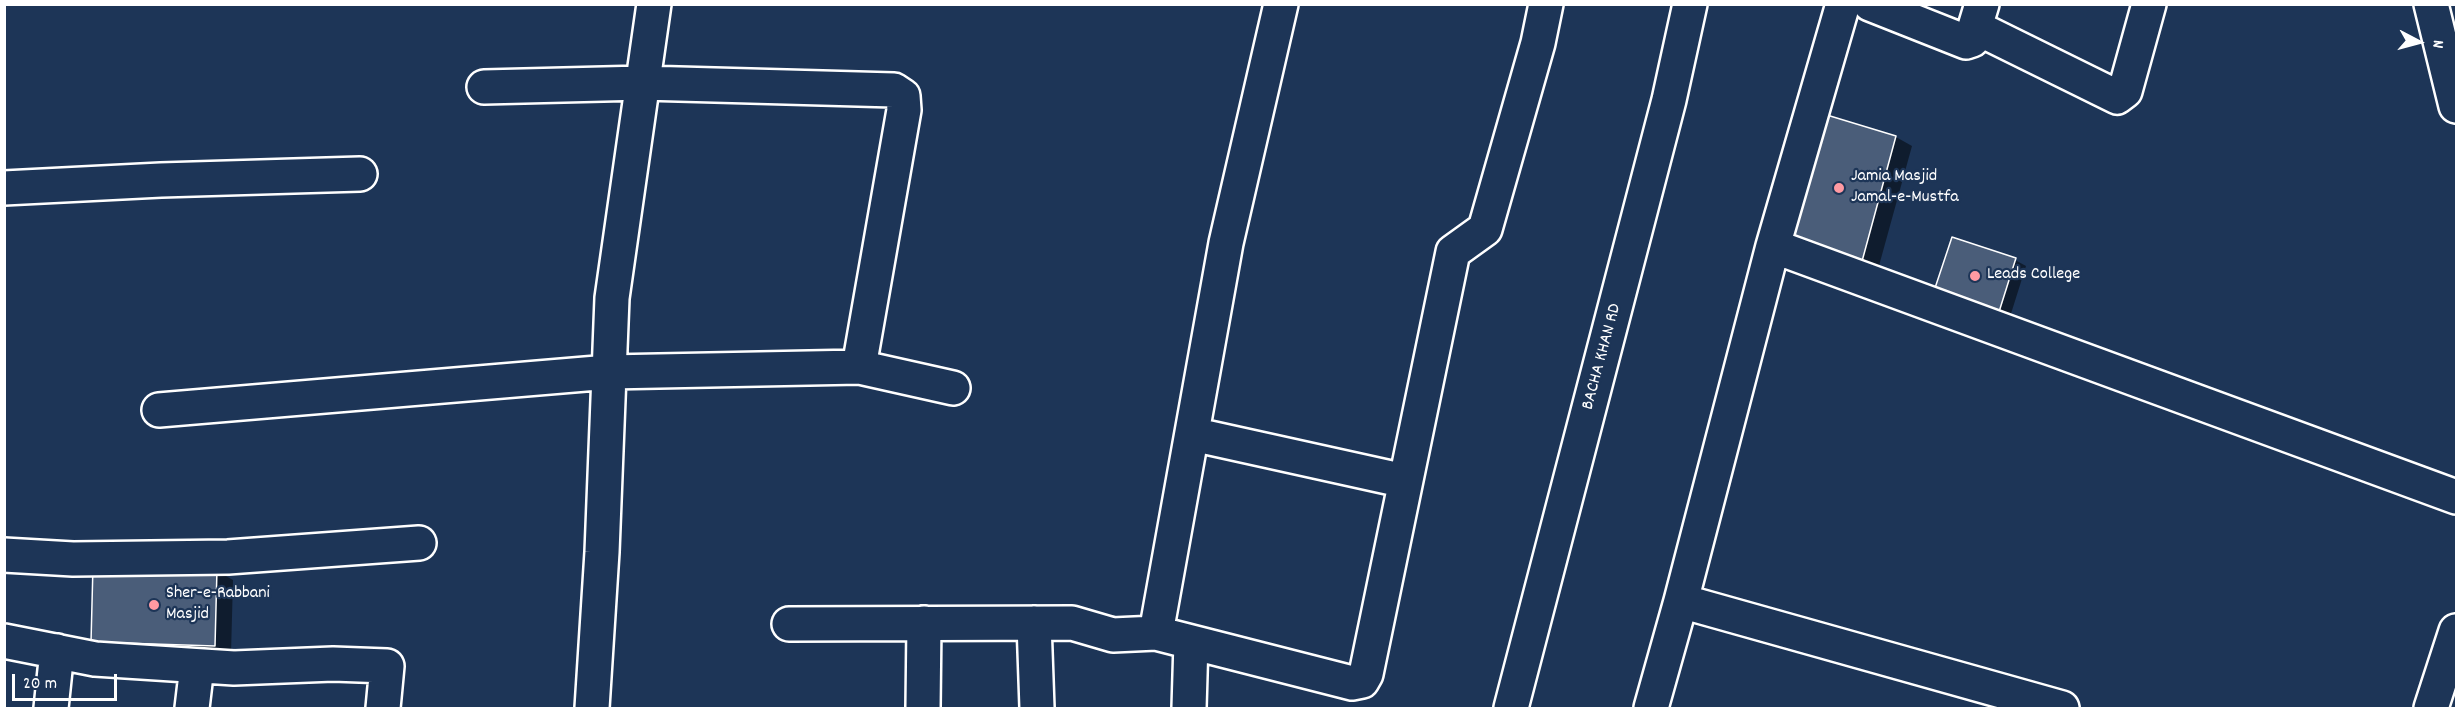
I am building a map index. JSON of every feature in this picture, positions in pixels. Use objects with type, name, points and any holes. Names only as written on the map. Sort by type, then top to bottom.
[{"type":"street","points":[[592,708],[612,298],[654,4]]},
{"type":"street","points":[[1156,633],[1226,243],[1281,4]]},
{"type":"street","points":[[789,624],[1072,623],[1113,634],[1156,633],[1352,683],[1362,681],[1366,674],[1453,252],[1485,229],[1538,43],[1546,4]]},
{"type":"street","name":"BACHA KHAN RD","points":[[1511,708],[1669,100],[1690,4]]},
{"type":"street","points":[[1651,708],[1773,246],[1843,4]]},
{"type":"street","points":[[1870,4],[1966,42],[1972,40],[1979,16],[2117,97],[2125,91],[2150,4]]},
{"type":"street","points":[[2431,4],[2457,106]]},
{"type":"street","points":[[484,87],[643,83],[894,90],[903,96],[904,110],[860,367]]},
{"type":"street","points":[[4,188],[208,178],[360,174]]},
{"type":"street","points":[[1773,246],[2457,497]]},
{"type":"street","points":[[159,410],[609,372],[860,367],[953,388]]},
{"type":"street","points":[[1192,434],[1405,481]]},
{"type":"street","points":[[4,555],[73,559],[228,556],[419,543]]},
{"type":"street","points":[[1681,601],[2062,708]]},
{"type":"street","points":[[923,708],[924,623]]},
{"type":"street","points":[[1034,623],[1037,708]]},
{"type":"street","points":[[2431,708],[2457,631]]},
{"type":"street","points":[[4,641],[95,660],[234,668],[333,663],[387,666],[382,708]]},
{"type":"street","points":[[1190,708],[1191,642]]},
{"type":"street","points":[[51,708],[57,651]]},
{"type":"street","points":[[192,708],[197,666]]},
{"type":"building","name":"Jamia Masjid Jamal-e-Mustfa","points":[[1817,112],[1896,136],[1861,265],[1780,240]]},
{"type":"building","name":"Leads College","points":[[1952,237],[2016,258],[1998,315],[1933,294]]},
{"type":"building","name":"Sher-e-Rabbani Masjid","points":[[93,565],[217,569],[215,646],[91,642]]},
{"type":"place","name":"Jamia Masjid Jamal-e-Mustfa","points":[[1839,188]]},
{"type":"place","name":"Leads College","points":[[1975,276]]},
{"type":"place","name":"Sher-e-Rabbani Masjid","points":[[154,605]]}]
